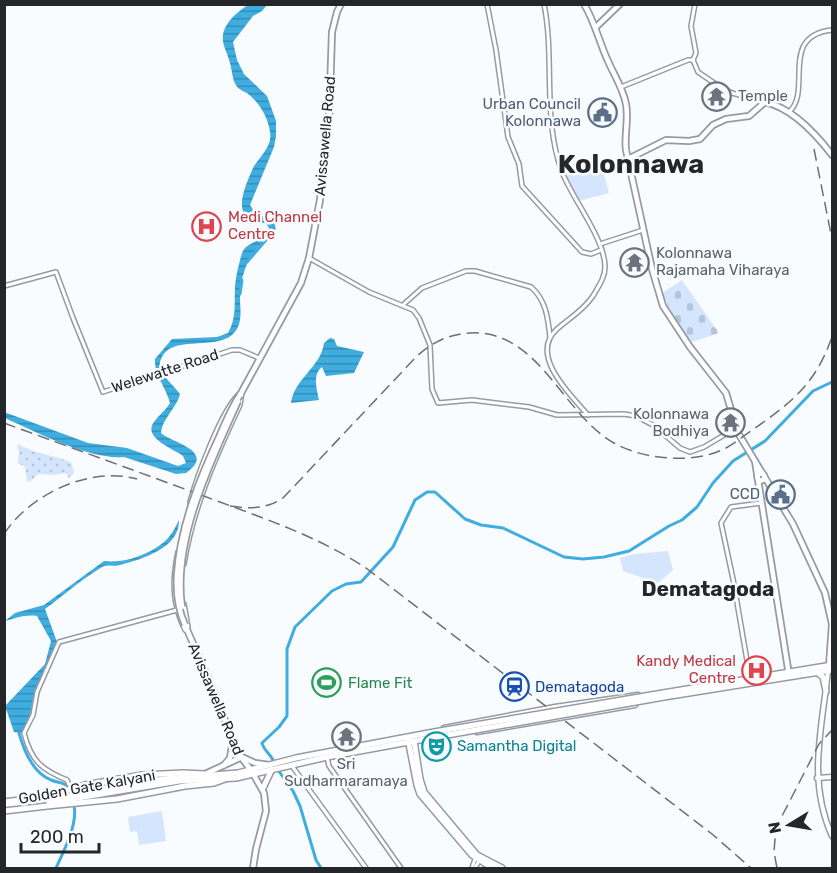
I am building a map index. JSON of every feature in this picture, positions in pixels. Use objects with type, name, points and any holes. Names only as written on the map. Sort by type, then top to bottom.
[{"type":"highway","points":[[282,764],[750,678],[818,673],[831,665]]},
{"type":"highway","points":[[679,692],[789,675],[831,665]]},
{"type":"highway","points":[[818,673],[823,677],[826,691]]},
{"type":"highway","points":[[76,796],[179,781],[225,779],[343,748],[414,739]]},
{"type":"highway","points":[[414,739],[423,790],[478,858],[492,868]]},
{"type":"highway","points":[[262,788],[271,767]]},
{"type":"highway","name":"Golden Gate Kalyani","points":[[5,807],[85,785],[142,776],[192,772],[205,774]]},
{"type":"highway","points":[[5,807],[205,774],[253,772]]},
{"type":"highway","name":"Golden Gate Kalyani","points":[[5,807],[117,800],[214,783],[225,779]]},
{"type":"highway","points":[[478,858],[502,868]]},
{"type":"main road","name":"Avissawella Road","points":[[262,788],[232,744],[221,708],[190,640],[180,610],[177,574],[194,498],[207,463],[233,404],[261,359],[301,283],[309,258],[320,200],[329,123],[332,32],[341,4]]},
{"type":"main road","points":[[584,4],[621,87],[626,106],[625,139],[628,159],[643,230],[663,306],[690,347],[726,393],[736,428],[793,524],[825,593],[832,624],[831,665],[817,778],[825,819],[832,836]]},
{"type":"main road","points":[[596,27],[620,4]]},
{"type":"main road","points":[[593,20],[603,20]]},
{"type":"main road","points":[[628,159],[666,140],[700,139],[712,125],[726,119],[749,116],[765,102],[788,112],[819,138],[832,155]]},
{"type":"main road","points":[[754,458],[789,675]]},
{"type":"main road","points":[[758,477],[763,480],[764,475]]},
{"type":"main road","points":[[414,739],[448,727],[510,715],[594,701],[679,692]]},
{"type":"main road","points":[[414,739],[511,727],[595,712],[679,692]]},
{"type":"main road","points":[[594,701],[588,709],[595,712]]},
{"type":"main road","points":[[510,715],[515,722],[511,727]]},
{"type":"main road","points":[[222,767],[230,758],[232,744]]},
{"type":"main road","points":[[205,774],[240,758],[271,767]]},
{"type":"main road","points":[[817,778],[832,777]]},
{"type":"main road","points":[[253,868],[266,810],[262,788]]},
{"type":"street","points":[[487,4],[508,137],[519,164],[522,186],[582,252],[591,254],[601,250]]},
{"type":"street","points":[[544,4],[548,26],[552,129],[561,170],[599,244],[605,271],[597,290],[577,315],[558,328],[550,337]]},
{"type":"street","points":[[695,4],[692,26],[696,53],[693,60],[698,72],[732,93],[765,102]]},
{"type":"street","points":[[788,112],[793,108],[798,93],[800,60],[806,44],[821,33],[832,30]]},
{"type":"street","points":[[621,87],[693,60]]},
{"type":"street","points":[[599,244],[643,230]]},
{"type":"street","points":[[309,258],[369,292],[413,310],[419,318],[430,345],[432,389],[438,402],[472,400],[529,407],[557,415],[624,414],[639,417],[687,452],[698,450],[736,428]]},
{"type":"street","points":[[404,305],[422,288],[466,271],[475,271],[531,287],[536,291],[547,312],[550,337],[547,350],[552,368],[588,415]]},
{"type":"street","name":"Welewatte Road","points":[[4,286],[56,272],[103,392],[232,350],[240,350],[261,359]]},
{"type":"street","points":[[190,640],[177,610],[174,596],[174,567],[197,481],[231,405],[241,393]]},
{"type":"street","points":[[190,640],[183,593],[183,570],[192,527],[205,484],[240,405],[241,393]]},
{"type":"street","points":[[197,481],[205,484]]},
{"type":"street","points":[[750,678],[721,524],[731,507],[761,502]]},
{"type":"street","points":[[76,796],[67,780],[47,772],[37,763],[29,751],[24,733],[33,715],[38,692],[59,642],[177,610]]},
{"type":"street","points":[[327,757],[329,766],[401,868]]},
{"type":"street","points":[[291,764],[366,868]]},
{"type":"street","points":[[474,868],[478,858]]},
{"type":"green space","points":[[601,163],[609,193],[578,201],[566,176]]},
{"type":"green space","points":[[682,280],[719,333],[692,342],[677,324],[662,293]]},
{"type":"green space","points":[[19,444],[71,462],[74,473],[69,478],[66,473],[38,474],[30,482],[27,481],[25,467],[18,463],[17,446]]},
{"type":"green space","points":[[668,551],[673,570],[658,583],[623,571],[620,558],[634,554]]},
{"type":"green space","points":[[162,811],[166,841],[139,845],[137,831],[130,832],[128,817]]},
{"type":"water","points":[[248,5],[267,5],[253,16],[233,42],[237,60],[244,74],[267,96],[276,121],[274,147],[250,205],[256,214],[273,220],[275,230],[248,261],[240,288],[240,320],[236,331],[224,340],[174,347],[166,351],[161,359],[163,373],[180,394],[161,433],[195,453],[197,459],[194,465],[186,473],[176,474],[124,457],[95,454],[63,444],[5,418],[4,412],[88,443],[127,448],[178,466],[186,463],[183,456],[161,442],[152,433],[151,428],[154,422],[170,403],[156,370],[155,359],[172,339],[217,337],[228,333],[234,316],[235,282],[242,253],[247,246],[264,237],[270,230],[266,223],[247,217],[242,204],[253,168],[269,142],[269,126],[259,105],[235,83],[223,41],[227,24]]},
{"type":"water","points":[[330,338],[334,339],[337,346],[364,352],[354,373],[326,376],[322,367],[316,378],[319,400],[291,403],[297,387],[318,359],[324,343]]},
{"type":"water","points":[[179,520],[178,530],[173,538],[158,551],[118,566],[102,567],[45,609],[57,642],[49,666],[33,697],[29,721],[22,733],[14,732],[5,706],[45,664],[51,641],[37,616],[24,616],[5,621],[15,613],[44,605],[104,561],[130,559],[156,548],[169,537]]},
{"type":"waterway","points":[[247,262],[266,240]]},
{"type":"waterway","points":[[240,294],[242,280]]},
{"type":"waterway","points":[[275,764],[262,743],[287,716],[287,649],[295,627],[332,591],[346,584],[361,582],[393,547],[415,500],[427,492],[435,492],[465,519],[481,525],[503,528],[564,557],[583,559],[629,551],[682,520],[697,507],[713,483],[733,461],[765,441],[813,391],[832,382]]},
{"type":"waterway","points":[[19,733],[34,767],[45,777],[69,787]]},
{"type":"waterway","points":[[278,770],[293,791],[300,806],[316,860],[321,868]]},
{"type":"waterway","points":[[56,868],[72,829],[74,805]]},
{"type":"railway","points":[[814,149],[832,239]]},
{"type":"railway","points":[[230,506],[258,507],[283,498],[417,356],[435,343],[455,335],[470,333],[494,335],[514,344],[532,358],[596,430],[626,449],[669,458],[698,457],[724,449],[779,411],[810,380],[832,337]]},
{"type":"railway","points":[[4,423],[193,492]]},
{"type":"railway","points":[[4,534],[29,507],[63,487],[100,476],[137,479]]},
{"type":"railway","points":[[201,495],[307,536],[366,568],[712,834],[751,868]]},
{"type":"railway","points":[[777,868],[774,852],[780,820],[819,744],[832,730]]},
{"type":"place","name":"Temple","points":[[717,96]]},
{"type":"place","name":"Urban Council Kolonnawa","points":[[602,113]]},
{"type":"place","name":"Medi Channel Centre","points":[[207,226]]},
{"type":"place","name":"Kolonnawa Rajamaha Viharaya","points":[[635,262]]},
{"type":"place","name":"Kolonnawa Bodhiya","points":[[730,423]]},
{"type":"place","name":"CCD","points":[[781,494]]},
{"type":"place","name":"Kandy Medical Centre","points":[[757,670]]},
{"type":"place","name":"Flame Fit","points":[[327,683]]},
{"type":"place","name":"Dematagoda","points":[[514,687]]},
{"type":"place","name":"Sri Sudharmaramaya","points":[[346,737]]},
{"type":"place","name":"Samantha Digital","points":[[436,746]]},
{"type":"district","name":"Kolonnawa","points":[[631,164]]},
{"type":"district","name":"Dematagoda","points":[[708,589]]}]
